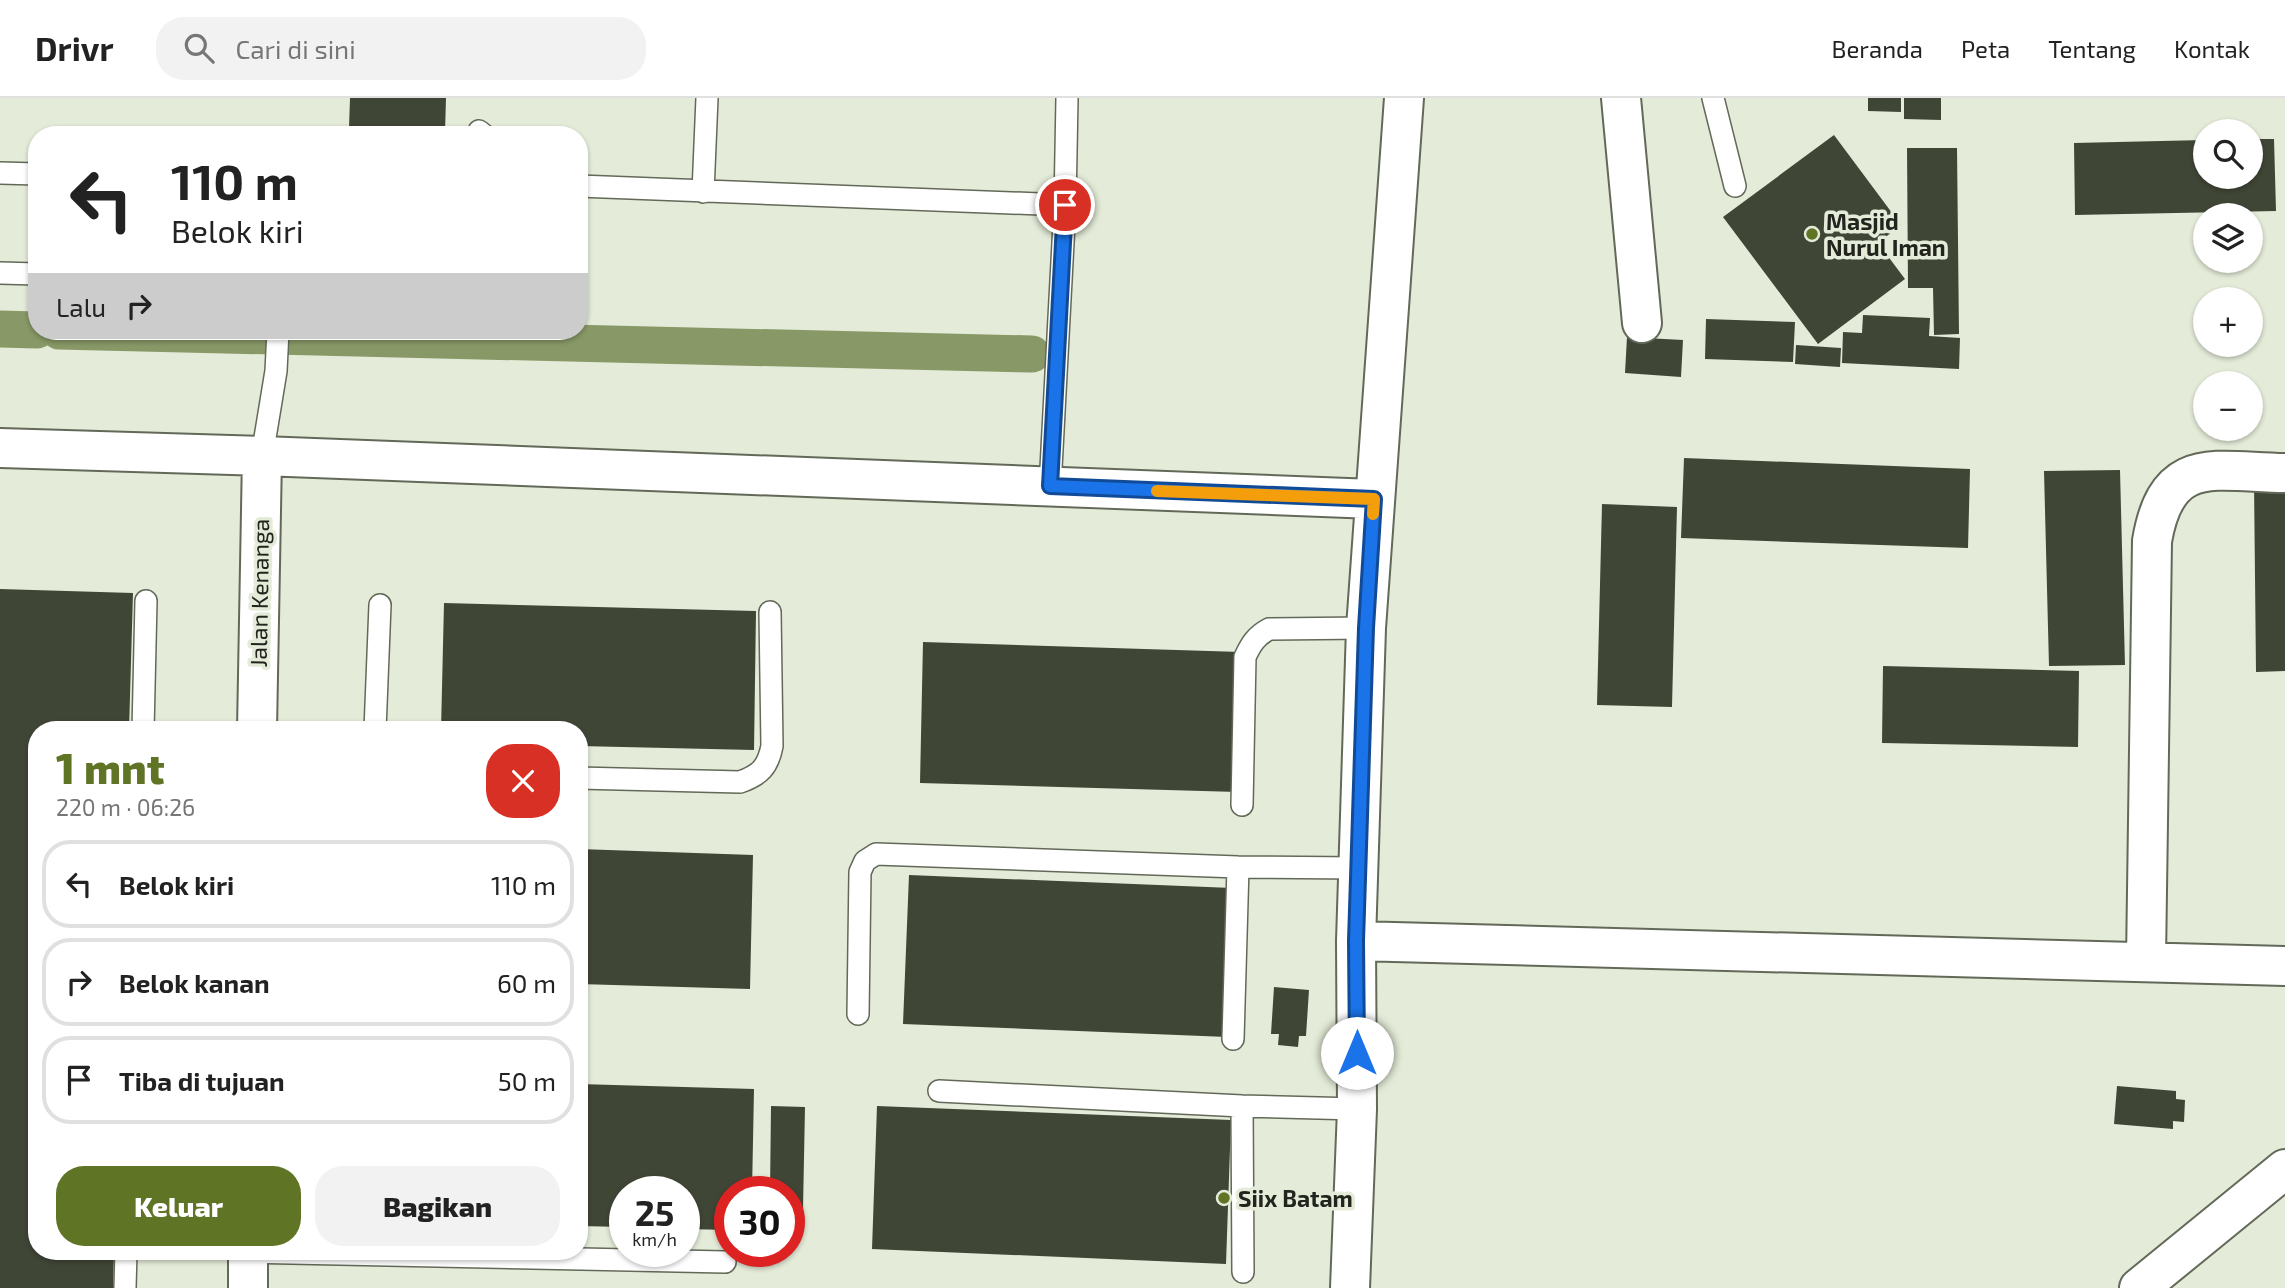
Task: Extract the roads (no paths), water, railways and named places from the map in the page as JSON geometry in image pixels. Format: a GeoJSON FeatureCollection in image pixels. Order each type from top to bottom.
{"type":"FeatureCollection","features":[{"type":"Feature","properties":{"kind":"street"},"geometry":{"type":"LineString","coordinates":[[1350,1288],[1357,1109],[1356,941],[1366,628],[1404,98]]}},
{"type":"Feature","properties":{"kind":"street"},"geometry":{"type":"LineString","coordinates":[[1621,98],[1642,323]]}},
{"type":"Feature","properties":{"kind":"street"},"geometry":{"type":"LineString","coordinates":[[0,448],[1374,499]]}},
{"type":"Feature","properties":{"kind":"street","name":"Jalan Kenanga"},"geometry":{"type":"LineString","coordinates":[[257,721],[261,456]]}},
{"type":"Feature","properties":{"kind":"street"},"geometry":{"type":"LineString","coordinates":[[2146,961],[2152,541],[2156,520],[2165,496],[2179,480],[2197,472],[2285,473]]}},
{"type":"Feature","properties":{"kind":"street"},"geometry":{"type":"LineString","coordinates":[[1356,941],[2285,966]]}},
{"type":"Feature","properties":{"kind":"street"},"geometry":{"type":"LineString","coordinates":[[2139,1288],[2285,1169]]}},
{"type":"Feature","properties":{"kind":"lane"},"geometry":{"type":"LineString","coordinates":[[703,192],[707,98]]}},
{"type":"Feature","properties":{"kind":"lane"},"geometry":{"type":"LineString","coordinates":[[1050,486],[1065,205],[1067,98]]}},
{"type":"Feature","properties":{"kind":"lane"},"geometry":{"type":"LineString","coordinates":[[1713,98],[1735,186]]}},
{"type":"Feature","properties":{"kind":"lane"},"geometry":{"type":"LineString","coordinates":[[0,173],[28,174]]}},
{"type":"Feature","properties":{"kind":"lane"},"geometry":{"type":"LineString","coordinates":[[588,186],[1065,205]]}},
{"type":"Feature","properties":{"kind":"lane"},"geometry":{"type":"LineString","coordinates":[[0,274],[28,274]]}},
{"type":"Feature","properties":{"kind":"lane"},"geometry":{"type":"LineString","coordinates":[[261,456],[276,371],[278,340]]}},
{"type":"Feature","properties":{"kind":"lane"},"geometry":{"type":"LineString","coordinates":[[144,721],[146,601]]}},
{"type":"Feature","properties":{"kind":"lane"},"geometry":{"type":"LineString","coordinates":[[375,721],[380,605]]}},
{"type":"Feature","properties":{"kind":"lane"},"geometry":{"type":"LineString","coordinates":[[588,778],[740,782],[762,771],[772,746],[770,612]]}},
{"type":"Feature","properties":{"kind":"lane"},"geometry":{"type":"LineString","coordinates":[[1242,805],[1245,657],[1250,645],[1258,635],[1269,629],[1366,628]]}},
{"type":"Feature","properties":{"kind":"lane"},"geometry":{"type":"LineString","coordinates":[[858,1014],[860,872],[865,861],[876,854],[1238,867],[1360,868]]}},
{"type":"Feature","properties":{"kind":"lane"},"geometry":{"type":"LineString","coordinates":[[1233,1039],[1238,867]]}},
{"type":"Feature","properties":{"kind":"lane"},"geometry":{"type":"LineString","coordinates":[[939,1091],[1357,1109]]}},
{"type":"Feature","properties":{"kind":"lane"},"geometry":{"type":"LineString","coordinates":[[1242,1106],[1243,1272]]}},
{"type":"Feature","properties":{"kind":"lane"},"geometry":{"type":"LineString","coordinates":[[588,1258],[714,1262]]}},
{"type":"Feature","properties":{"kind":"lane"},"geometry":{"type":"LineString","coordinates":[[125,1288],[127,1260]]}},
{"type":"Feature","properties":{"kind":"lane"},"geometry":{"type":"LineString","coordinates":[[248,1264],[293,1260]]}},
{"type":"Feature","properties":{"kind":"waterway"},"geometry":{"type":"LineString","coordinates":[[0,329],[28,330]]}},
{"type":"Feature","properties":{"kind":"waterway"},"geometry":{"type":"LineString","coordinates":[[440,340],[1032,354]]}},
{"type":"Feature","properties":{"kind":"place","name":"Masjid Nurul Iman"},"geometry":{"type":"Point","coordinates":[1812,234]}},
{"type":"Feature","properties":{"kind":"place","name":"Siix Batam"},"geometry":{"type":"Point","coordinates":[1224,1198]}}]}
